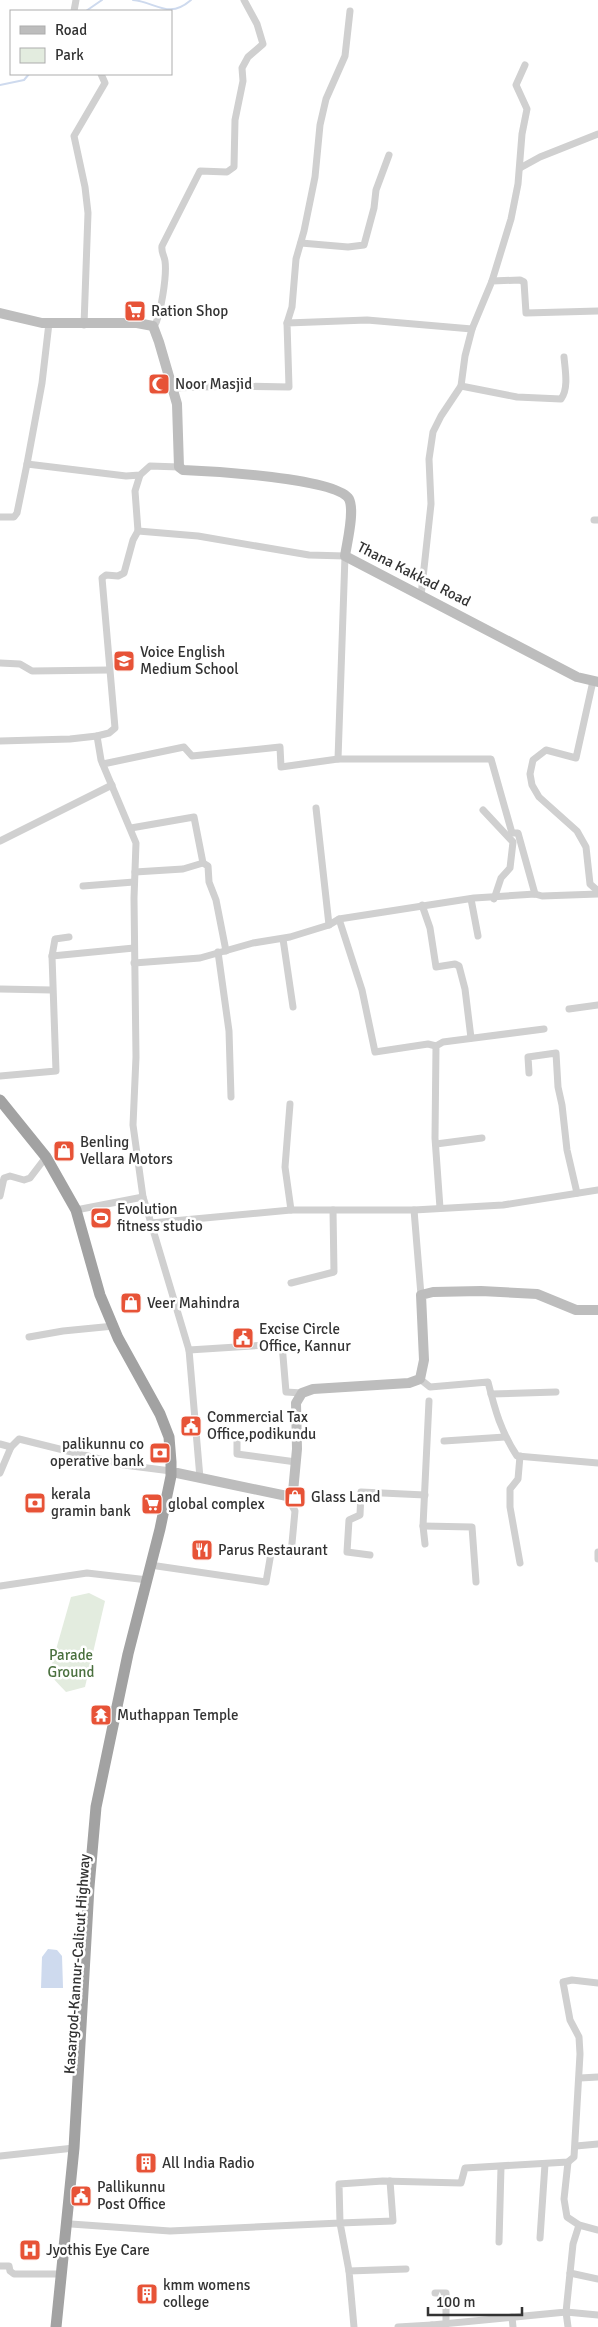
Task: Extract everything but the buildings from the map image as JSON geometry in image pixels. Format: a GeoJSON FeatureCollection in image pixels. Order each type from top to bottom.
{"type":"FeatureCollection","features":[{"type":"Feature","properties":{"kind":"highway","name":"Kasargod-Kannur-Calicut Highway"},"geometry":{"type":"LineString","coordinates":[[0,1100],[46,1157],[76,1210],[100,1295],[114,1326],[121,1334],[161,1403],[170,1423],[176,1453],[157,1566],[142,1616],[103,1810],[92,1920],[82,2104],[69,2224],[60,2274],[56,2327]]}},
{"type":"Feature","properties":{"kind":"highway","name":"Kasargod-Kannur-Calicut Highway"},"geometry":{"type":"LineString","coordinates":[[62,2327],[88,1895],[96,1807],[128,1654],[174,1472]]}},
{"type":"Feature","properties":{"kind":"main road"},"geometry":{"type":"LineString","coordinates":[[0,313],[49,324],[137,323],[150,324],[154,327],[173,388],[178,414],[179,467]]}},
{"type":"Feature","properties":{"kind":"main road","name":"Thana Kakkad Road"},"geometry":{"type":"LineString","coordinates":[[179,467],[182,470],[250,474],[336,489],[348,497],[351,506],[345,556],[577,677],[595,681]]}},
{"type":"Feature","properties":{"kind":"main road"},"geometry":{"type":"LineString","coordinates":[[174,1472],[287,1496],[293,1492],[296,1462],[296,1403],[302,1393],[313,1389],[409,1383],[420,1379],[424,1360],[421,1295],[433,1292],[536,1294],[576,1310],[598,1310]]}},
{"type":"Feature","properties":{"kind":"street"},"geometry":{"type":"LineString","coordinates":[[154,327],[158,320],[162,298],[165,261],[161,252],[162,246],[192,183],[200,171],[227,172],[234,167],[235,120],[242,91],[242,68],[248,57],[260,48],[263,40],[244,0]]}},
{"type":"Feature","properties":{"kind":"street"},"geometry":{"type":"LineString","coordinates":[[173,388],[289,387],[287,324],[292,307],[295,269],[315,177],[320,125],[326,99],[345,56],[350,11]]}},
{"type":"Feature","properties":{"kind":"street"},"geometry":{"type":"LineString","coordinates":[[421,596],[431,504],[430,459],[433,432],[461,386],[465,356],[472,329],[492,281],[514,204],[520,168],[522,134],[527,109],[516,85],[525,65]]}},
{"type":"Feature","properties":{"kind":"street"},"geometry":{"type":"LineString","coordinates":[[84,325],[88,213],[85,187],[74,136],[106,83],[102,75]]}},
{"type":"Feature","properties":{"kind":"street"},"geometry":{"type":"LineString","coordinates":[[520,168],[540,157],[598,134]]}},
{"type":"Feature","properties":{"kind":"street"},"geometry":{"type":"LineString","coordinates":[[301,243],[348,247],[364,245],[372,217],[376,190],[389,155]]}},
{"type":"Feature","properties":{"kind":"street"},"geometry":{"type":"LineString","coordinates":[[492,281],[520,280],[524,282],[526,313],[598,311]]}},
{"type":"Feature","properties":{"kind":"street"},"geometry":{"type":"LineString","coordinates":[[287,324],[367,320],[472,329]]}},
{"type":"Feature","properties":{"kind":"street"},"geometry":{"type":"LineString","coordinates":[[0,518],[14,517],[17,513],[42,384],[49,324]]}},
{"type":"Feature","properties":{"kind":"street"},"geometry":{"type":"LineString","coordinates":[[461,386],[517,396],[561,399],[564,395],[566,372],[564,357]]}},
{"type":"Feature","properties":{"kind":"street"},"geometry":{"type":"LineString","coordinates":[[27,464],[110,474],[140,475]]}},
{"type":"Feature","properties":{"kind":"street"},"geometry":{"type":"LineString","coordinates":[[0,741],[70,739],[97,736],[109,733],[115,728],[102,578],[106,575],[118,576],[124,573],[132,540],[138,531],[135,491],[140,475],[150,466],[179,467]]}},
{"type":"Feature","properties":{"kind":"street"},"geometry":{"type":"LineString","coordinates":[[138,531],[198,536],[309,555],[345,556],[338,759]]}},
{"type":"Feature","properties":{"kind":"street"},"geometry":{"type":"LineString","coordinates":[[0,663],[20,664],[32,671],[109,670]]}},
{"type":"Feature","properties":{"kind":"street"},"geometry":{"type":"LineString","coordinates":[[595,681],[576,758],[546,750],[533,760],[530,774],[532,785],[539,797],[577,831],[586,847],[590,884],[598,893]]}},
{"type":"Feature","properties":{"kind":"street"},"geometry":{"type":"LineString","coordinates":[[97,736],[103,764],[136,843],[134,882],[136,1057],[133,1125],[143,1197],[189,1350],[200,1478]]}},
{"type":"Feature","properties":{"kind":"street"},"geometry":{"type":"LineString","coordinates":[[103,764],[184,747],[192,756],[280,747],[282,767],[338,759],[491,759],[512,833],[518,832],[536,894]]}},
{"type":"Feature","properties":{"kind":"street"},"geometry":{"type":"LineString","coordinates":[[0,841],[112,785]]}},
{"type":"Feature","properties":{"kind":"street"},"geometry":{"type":"LineString","coordinates":[[316,808],[329,925]]}},
{"type":"Feature","properties":{"kind":"street"},"geometry":{"type":"LineString","coordinates":[[483,810],[513,842],[510,868],[501,878],[494,899]]}},
{"type":"Feature","properties":{"kind":"street"},"geometry":{"type":"LineString","coordinates":[[131,828],[194,817],[203,863],[208,866],[210,882],[216,900],[229,1031],[230,1097]]}},
{"type":"Feature","properties":{"kind":"street"},"geometry":{"type":"LineString","coordinates":[[135,872],[182,869],[203,863]]}},
{"type":"Feature","properties":{"kind":"street"},"geometry":{"type":"LineString","coordinates":[[83,886],[134,882]]}},
{"type":"Feature","properties":{"kind":"street"},"geometry":{"type":"LineString","coordinates":[[134,963],[200,958],[253,943],[283,939],[329,925],[339,919],[422,905],[536,894],[542,896],[598,893]]}},
{"type":"Feature","properties":{"kind":"street"},"geometry":{"type":"LineString","coordinates":[[471,899],[478,936]]}},
{"type":"Feature","properties":{"kind":"street"},"geometry":{"type":"LineString","coordinates":[[422,905],[430,928],[436,967],[455,964],[459,966],[465,989],[471,1038]]}},
{"type":"Feature","properties":{"kind":"street"},"geometry":{"type":"LineString","coordinates":[[339,919],[362,990],[375,1052],[428,1044],[436,1046],[443,1042],[544,1029]]}},
{"type":"Feature","properties":{"kind":"street"},"geometry":{"type":"LineString","coordinates":[[0,1076],[56,1071],[52,956],[55,940],[69,937]]}},
{"type":"Feature","properties":{"kind":"street"},"geometry":{"type":"LineString","coordinates":[[283,939],[293,1008]]}},
{"type":"Feature","properties":{"kind":"street"},"geometry":{"type":"LineString","coordinates":[[52,956],[134,948]]}},
{"type":"Feature","properties":{"kind":"street"},"geometry":{"type":"LineString","coordinates":[[0,989],[52,990]]}},
{"type":"Feature","properties":{"kind":"street"},"geometry":{"type":"LineString","coordinates":[[568,1009],[598,1005]]}},
{"type":"Feature","properties":{"kind":"street"},"geometry":{"type":"LineString","coordinates":[[436,1046],[436,1144],[440,1208]]}},
{"type":"Feature","properties":{"kind":"street"},"geometry":{"type":"LineString","coordinates":[[529,1073],[528,1057],[556,1053],[558,1087],[567,1150],[577,1193]]}},
{"type":"Feature","properties":{"kind":"street"},"geometry":{"type":"LineString","coordinates":[[290,1104],[285,1168],[291,1210]]}},
{"type":"Feature","properties":{"kind":"street"},"geometry":{"type":"LineString","coordinates":[[436,1144],[482,1138]]}},
{"type":"Feature","properties":{"kind":"street"},"geometry":{"type":"LineString","coordinates":[[0,1196],[4,1178],[10,1176],[24,1180],[30,1178],[46,1157]]}},
{"type":"Feature","properties":{"kind":"street"},"geometry":{"type":"LineString","coordinates":[[151,1223],[291,1210],[414,1210],[503,1205],[598,1190]]}},
{"type":"Feature","properties":{"kind":"street"},"geometry":{"type":"LineString","coordinates":[[76,1210],[143,1197]]}},
{"type":"Feature","properties":{"kind":"street"},"geometry":{"type":"LineString","coordinates":[[292,1284],[334,1272],[333,1210]]}},
{"type":"Feature","properties":{"kind":"street"},"geometry":{"type":"LineString","coordinates":[[414,1210],[421,1295]]}},
{"type":"Feature","properties":{"kind":"street"},"geometry":{"type":"LineString","coordinates":[[29,1337],[63,1331],[114,1326]]}},
{"type":"Feature","properties":{"kind":"street"},"geometry":{"type":"LineString","coordinates":[[189,1350],[282,1344],[286,1392],[302,1393]]}},
{"type":"Feature","properties":{"kind":"street"},"geometry":{"type":"LineString","coordinates":[[420,1379],[430,1387],[488,1382],[498,1422],[517,1456],[598,1463]]}},
{"type":"Feature","properties":{"kind":"street"},"geometry":{"type":"LineString","coordinates":[[491,1394],[556,1392]]}},
{"type":"Feature","properties":{"kind":"street"},"geometry":{"type":"LineString","coordinates":[[425,1544],[423,1526],[429,1400]]}},
{"type":"Feature","properties":{"kind":"street"},"geometry":{"type":"LineString","coordinates":[[237,1435],[237,1454],[296,1462]]}},
{"type":"Feature","properties":{"kind":"street"},"geometry":{"type":"LineString","coordinates":[[444,1441],[505,1437]]}},
{"type":"Feature","properties":{"kind":"street"},"geometry":{"type":"LineString","coordinates":[[0,1473],[16,1440],[25,1439],[101,1460],[174,1472]]}},
{"type":"Feature","properties":{"kind":"street"},"geometry":{"type":"LineString","coordinates":[[0,1444],[11,1447]]}},
{"type":"Feature","properties":{"kind":"street"},"geometry":{"type":"LineString","coordinates":[[520,1456],[518,1479],[510,1489],[510,1507],[520,1563]]}},
{"type":"Feature","properties":{"kind":"street"},"geometry":{"type":"LineString","coordinates":[[370,1555],[347,1552],[349,1520],[360,1516],[361,1492],[425,1495]]}},
{"type":"Feature","properties":{"kind":"street"},"geometry":{"type":"LineString","coordinates":[[287,1496],[295,1511],[291,1554]]}},
{"type":"Feature","properties":{"kind":"street"},"geometry":{"type":"LineString","coordinates":[[423,1526],[472,1527],[476,1582]]}},
{"type":"Feature","properties":{"kind":"street"},"geometry":{"type":"LineString","coordinates":[[598,1552],[598,1559]]}},
{"type":"Feature","properties":{"kind":"street"},"geometry":{"type":"LineString","coordinates":[[157,1566],[266,1582],[271,1553]]}},
{"type":"Feature","properties":{"kind":"street"},"geometry":{"type":"LineString","coordinates":[[0,1586],[87,1573],[148,1580]]}},
{"type":"Feature","properties":{"kind":"street"},"geometry":{"type":"LineString","coordinates":[[354,2327],[349,2271],[340,2223],[339,2184],[390,2181],[461,2183],[465,2168],[568,2162],[574,2158],[576,2146],[574,2129],[580,2078],[579,2037],[570,2020],[563,1982],[572,1980],[598,1983]]}},
{"type":"Feature","properties":{"kind":"street"},"geometry":{"type":"LineString","coordinates":[[580,2078],[598,2077]]}},
{"type":"Feature","properties":{"kind":"street"},"geometry":{"type":"LineString","coordinates":[[576,2146],[598,2144]]}},
{"type":"Feature","properties":{"kind":"street"},"geometry":{"type":"LineString","coordinates":[[0,2156],[74,2148]]}},
{"type":"Feature","properties":{"kind":"street"},"geometry":{"type":"LineString","coordinates":[[568,2162],[564,2210],[567,2217],[579,2225],[598,2230]]}},
{"type":"Feature","properties":{"kind":"street"},"geometry":{"type":"LineString","coordinates":[[540,2238],[545,2164]]}},
{"type":"Feature","properties":{"kind":"street"},"geometry":{"type":"LineString","coordinates":[[499,2242],[501,2167]]}},
{"type":"Feature","properties":{"kind":"street"},"geometry":{"type":"LineString","coordinates":[[69,2224],[170,2231],[393,2221],[390,2181]]}},
{"type":"Feature","properties":{"kind":"street"},"geometry":{"type":"LineString","coordinates":[[568,2327],[566,2312],[573,2244],[579,2225]]}},
{"type":"Feature","properties":{"kind":"street"},"geometry":{"type":"LineString","coordinates":[[0,2266],[9,2266],[10,2271],[14,2274],[60,2274]]}},
{"type":"Feature","properties":{"kind":"street"},"geometry":{"type":"LineString","coordinates":[[349,2271],[406,2268]]}},
{"type":"Feature","properties":{"kind":"street"},"geometry":{"type":"LineString","coordinates":[[570,2273],[598,2279]]}},
{"type":"Feature","properties":{"kind":"street"},"geometry":{"type":"LineString","coordinates":[[434,2293],[446,2293],[446,2324]]}},
{"type":"Feature","properties":{"kind":"street"},"geometry":{"type":"LineString","coordinates":[[398,2327],[432,2326],[566,2312],[598,2316]]}},
{"type":"Feature","properties":{"kind":"street"},"geometry":{"type":"LineString","coordinates":[[512,2317],[513,2327]]}},
{"type":"Feature","properties":{"kind":"green space","name":"Parade Ground"},"geometry":{"type":"Polygon","coordinates":[[[89,1593],[105,1601],[85,1687],[66,1692],[49,1674],[71,1597],[89,1593]]]}},
{"type":"Feature","properties":{"kind":"water"},"geometry":{"type":"Polygon","coordinates":[[[48,1949],[57,1950],[62,1956],[63,1988],[41,1988],[42,1957],[48,1949]]]}},
{"type":"Feature","properties":{"kind":"waterway"},"geometry":{"type":"LineString","coordinates":[[87,10],[102,0]]}},
{"type":"Feature","properties":{"kind":"waterway"},"geometry":{"type":"LineString","coordinates":[[133,0],[169,9],[183,6],[191,0]]}},
{"type":"Feature","properties":{"kind":"waterway"},"geometry":{"type":"LineString","coordinates":[[0,85],[24,80],[28,75]]}},
{"type":"Feature","properties":{"kind":"place","name":"Ration Shop"},"geometry":{"type":"Point","coordinates":[135,311]}},
{"type":"Feature","properties":{"kind":"place","name":"Noor Masjid"},"geometry":{"type":"Point","coordinates":[159,384]}},
{"type":"Feature","properties":{"kind":"place","name":"Voice English Medium School"},"geometry":{"type":"Point","coordinates":[124,661]}},
{"type":"Feature","properties":{"kind":"place","name":"Benling Vellara Motors"},"geometry":{"type":"Point","coordinates":[64,1151]}},
{"type":"Feature","properties":{"kind":"place","name":"Evolution fitness studio"},"geometry":{"type":"Point","coordinates":[101,1218]}},
{"type":"Feature","properties":{"kind":"place","name":"Veer Mahindra"},"geometry":{"type":"Point","coordinates":[131,1303]}},
{"type":"Feature","properties":{"kind":"place","name":"Excise Circle Office, Kannur"},"geometry":{"type":"Point","coordinates":[243,1338]}},
{"type":"Feature","properties":{"kind":"place","name":"Commercial Tax Office,podikundu"},"geometry":{"type":"Point","coordinates":[191,1426]}},
{"type":"Feature","properties":{"kind":"place","name":"palikunnu co operative bank"},"geometry":{"type":"Point","coordinates":[160,1453]}},
{"type":"Feature","properties":{"kind":"place","name":"Glass Land"},"geometry":{"type":"Point","coordinates":[295,1497]}},
{"type":"Feature","properties":{"kind":"place","name":"kerala gramin bank"},"geometry":{"type":"Point","coordinates":[35,1503]}},
{"type":"Feature","properties":{"kind":"place","name":"global complex"},"geometry":{"type":"Point","coordinates":[152,1504]}},
{"type":"Feature","properties":{"kind":"place","name":"Parus Restaurant"},"geometry":{"type":"Point","coordinates":[202,1550]}},
{"type":"Feature","properties":{"kind":"place","name":"Muthappan Temple"},"geometry":{"type":"Point","coordinates":[101,1715]}},
{"type":"Feature","properties":{"kind":"place","name":"All India Radio"},"geometry":{"type":"Point","coordinates":[146,2163]}},
{"type":"Feature","properties":{"kind":"place","name":"Pallikunnu Post Office"},"geometry":{"type":"Point","coordinates":[81,2196]}},
{"type":"Feature","properties":{"kind":"place","name":"Jyothis Eye Care"},"geometry":{"type":"Point","coordinates":[30,2250]}},
{"type":"Feature","properties":{"kind":"place","name":"kmm womens college"},"geometry":{"type":"Point","coordinates":[147,2294]}}]}
